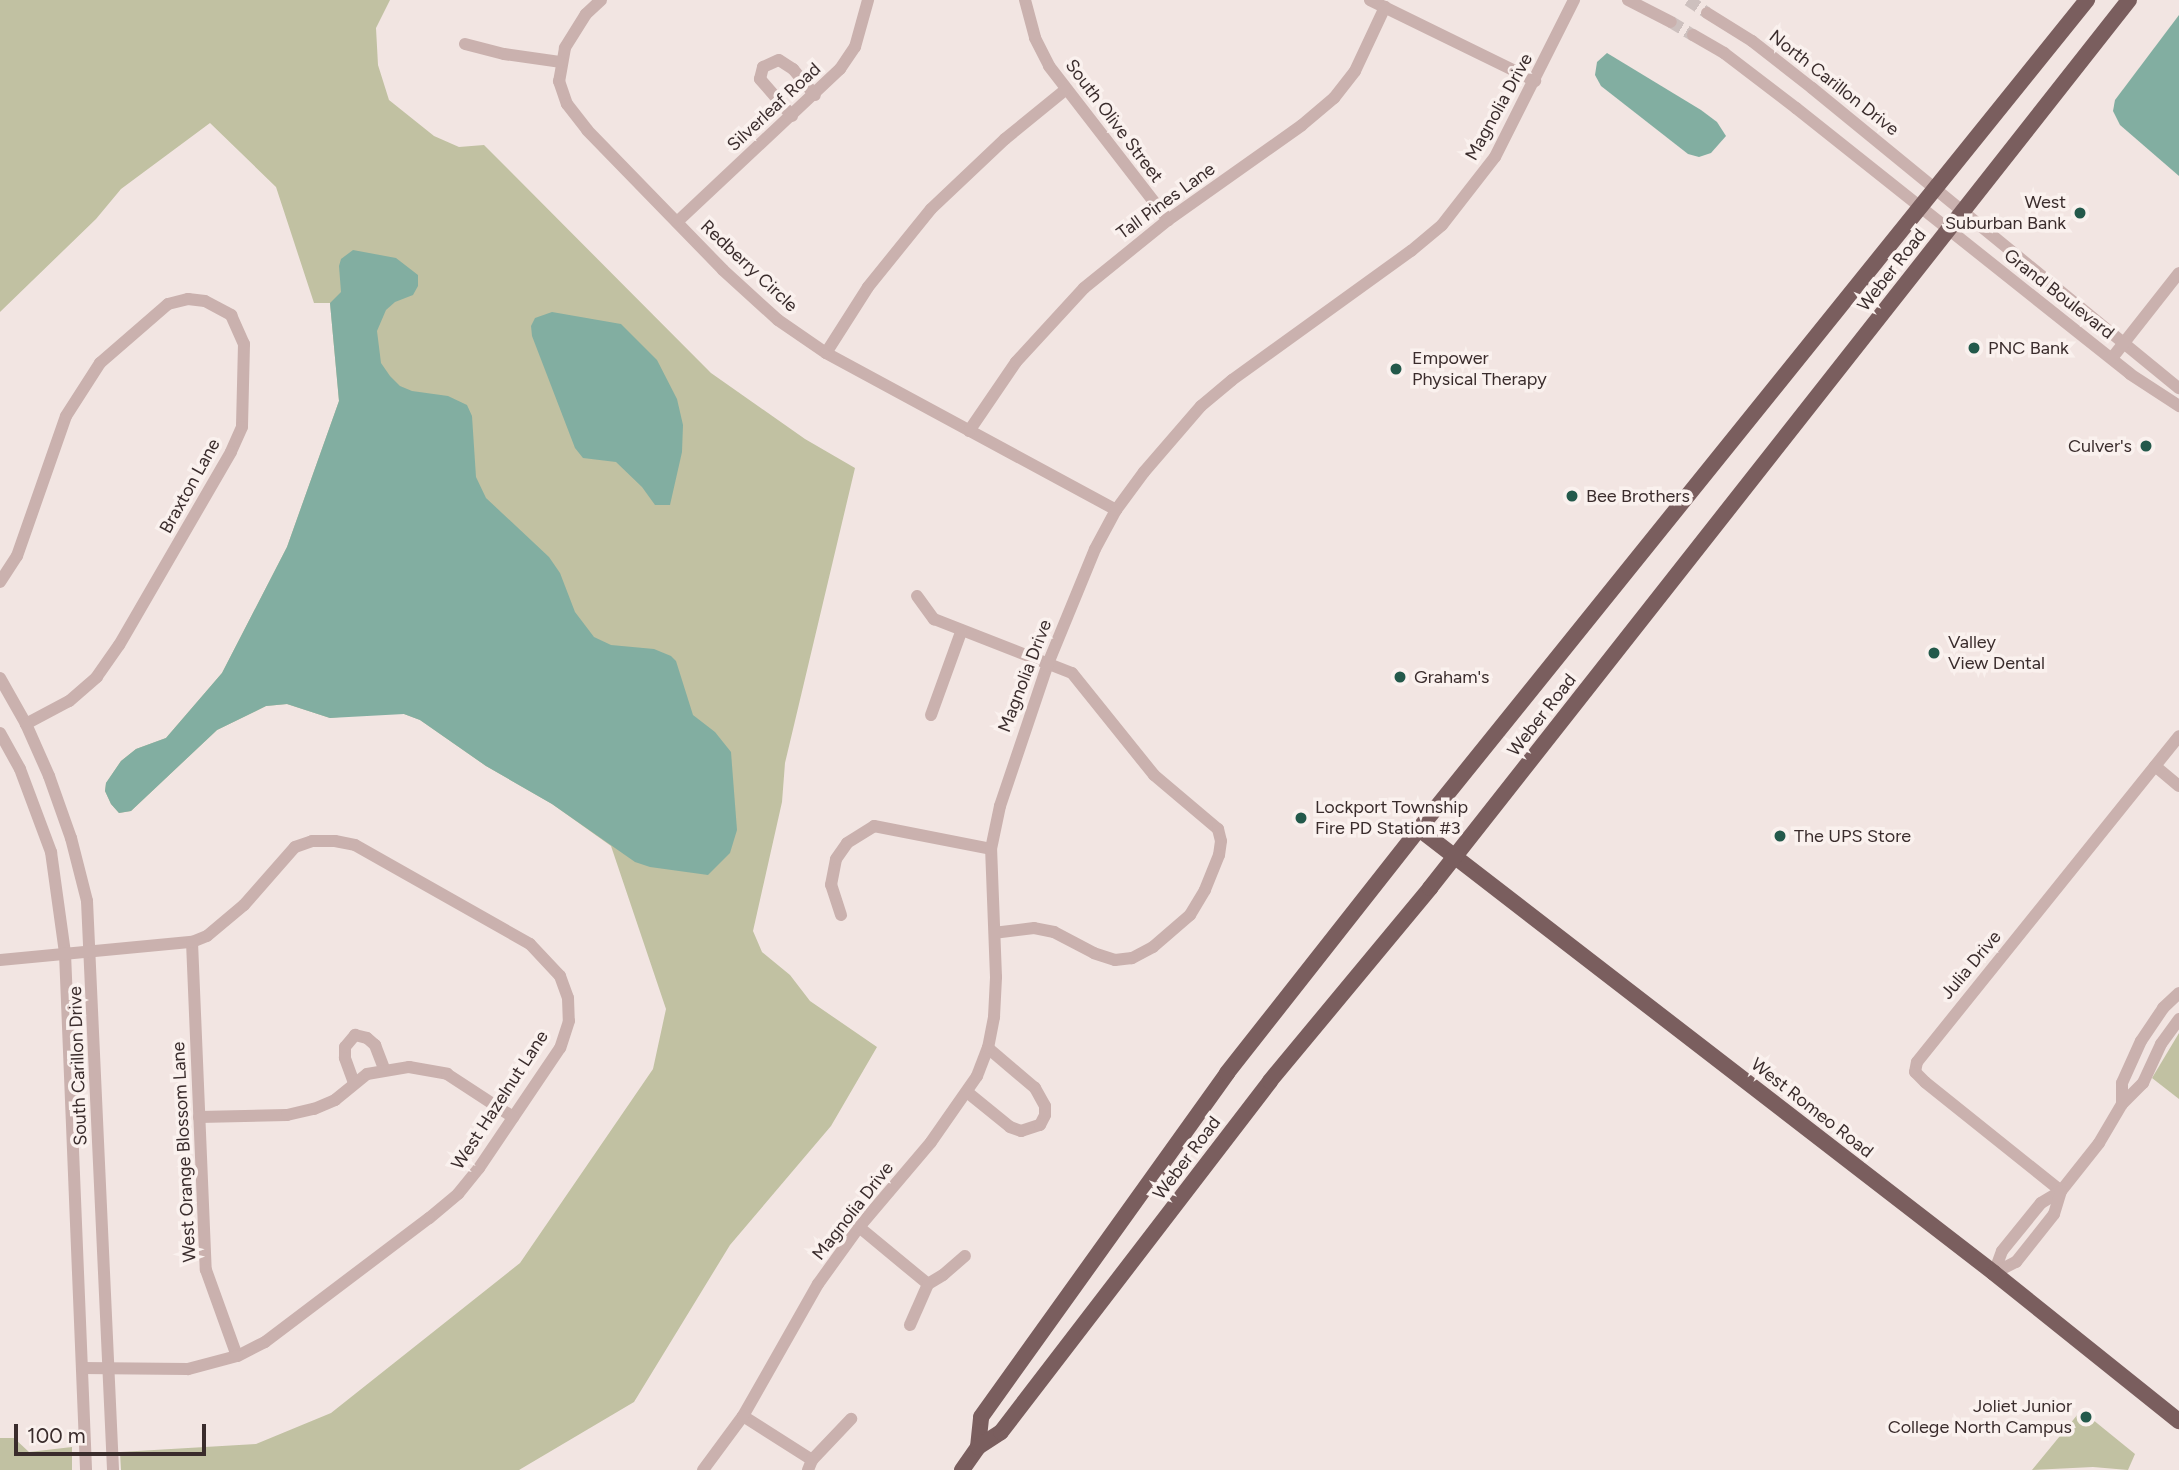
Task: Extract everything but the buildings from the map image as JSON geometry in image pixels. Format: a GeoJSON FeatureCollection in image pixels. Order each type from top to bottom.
{"type":"FeatureCollection","features":[{"type":"Feature","properties":{"kind":"main road","name":"Weber Road"},"geometry":{"type":"LineString","coordinates":[[978,1447],[981,1418],[1227,1073],[1419,829],[2087,0]]}},
{"type":"Feature","properties":{"kind":"main road","name":"Weber Road"},"geometry":{"type":"LineString","coordinates":[[962,1470],[978,1447],[1002,1432],[1270,1081],[1455,857],[2129,0]]}},
{"type":"Feature","properties":{"kind":"main road","name":"West Romeo Road"},"geometry":{"type":"LineString","coordinates":[[1419,829],[1994,1273],[2179,1421]]}},
{"type":"Feature","properties":{"kind":"street","name":"Redberry Circle"},"geometry":{"type":"LineString","coordinates":[[601,0],[574,32],[561,62],[559,81],[567,104],[587,130],[677,222],[778,320],[825,353],[1116,510]]}},
{"type":"Feature","properties":{"kind":"street","name":"Silverleaf Road"},"geometry":{"type":"LineString","coordinates":[[677,222],[840,69],[855,47],[868,0]]}},
{"type":"Feature","properties":{"kind":"street","name":"South Olive Street"},"geometry":{"type":"LineString","coordinates":[[1025,0],[1035,38],[1065,90],[1168,220]]}},
{"type":"Feature","properties":{"kind":"street"},"geometry":{"type":"LineString","coordinates":[[1370,0],[1535,81]]}},
{"type":"Feature","properties":{"kind":"street","name":"Magnolia Drive"},"geometry":{"type":"LineString","coordinates":[[703,1470],[743,1416],[818,1284],[859,1227],[931,1142],[967,1092],[988,1048],[995,1003],[991,849],[1010,768],[1089,561],[1116,510],[1144,472],[1201,406],[1232,380],[1411,251],[1442,225],[1495,157],[1574,0]]}},
{"type":"Feature","properties":{"kind":"street"},"geometry":{"type":"LineString","coordinates":[[1628,0],[1671,22]]}},
{"type":"Feature","properties":{"kind":"street","name":"Tall Pines Lane"},"geometry":{"type":"LineString","coordinates":[[969,430],[1016,362],[1050,322],[1122,256],[1168,220],[1303,125],[1334,98],[1355,71],[1385,7]]}},
{"type":"Feature","properties":{"kind":"street","name":"North Carillon Drive"},"geometry":{"type":"LineString","coordinates":[[1707,13],[1752,41],[1935,186]]}},
{"type":"Feature","properties":{"kind":"street"},"geometry":{"type":"LineString","coordinates":[[1693,35],[1735,61],[1919,206]]}},
{"type":"Feature","properties":{"kind":"street"},"geometry":{"type":"LineString","coordinates":[[466,44],[561,62]]}},
{"type":"Feature","properties":{"kind":"street"},"geometry":{"type":"LineString","coordinates":[[792,116],[760,79],[763,67],[779,60],[793,69],[815,95]]}},
{"type":"Feature","properties":{"kind":"street"},"geometry":{"type":"LineString","coordinates":[[825,353],[867,287],[931,209],[1005,139],[1065,90]]}},
{"type":"Feature","properties":{"kind":"street","name":"Grand Boulevard"},"geometry":{"type":"LineString","coordinates":[[1935,186],[2179,388]]}},
{"type":"Feature","properties":{"kind":"street","name":"Grand Boulevard"},"geometry":{"type":"LineString","coordinates":[[1919,206],[2153,391],[2179,406]]}},
{"type":"Feature","properties":{"kind":"street"},"geometry":{"type":"LineString","coordinates":[[2112,358],[2179,273]]}},
{"type":"Feature","properties":{"kind":"street","name":"Braxton Lane"},"geometry":{"type":"LineString","coordinates":[[0,582],[17,556],[66,416],[100,363],[168,304],[188,299],[205,300],[231,315],[244,344],[242,426],[231,452],[119,645],[97,677],[69,701],[26,724]]}},
{"type":"Feature","properties":{"kind":"street"},"geometry":{"type":"LineString","coordinates":[[917,596],[934,619],[1047,666],[1072,673],[1154,775],[1218,829],[1219,855],[1205,890],[1190,915],[1153,947],[1132,958],[1115,960],[1054,932],[1034,928],[995,933]]}},
{"type":"Feature","properties":{"kind":"street"},"geometry":{"type":"LineString","coordinates":[[931,715],[961,632]]}},
{"type":"Feature","properties":{"kind":"street","name":"South Carillon Drive"},"geometry":{"type":"LineString","coordinates":[[0,678],[26,724],[49,776],[71,838],[86,901],[91,949],[106,1368],[113,1470]]}},
{"type":"Feature","properties":{"kind":"street","name":"South Carillon Drive"},"geometry":{"type":"LineString","coordinates":[[0,733],[20,769],[51,852],[65,953],[86,1470]]}},
{"type":"Feature","properties":{"kind":"street","name":"Julia Drive"},"geometry":{"type":"LineString","coordinates":[[2061,1191],[1925,1082],[1915,1072],[1917,1062],[2179,736]]}},
{"type":"Feature","properties":{"kind":"street"},"geometry":{"type":"LineString","coordinates":[[2155,766],[2179,786]]}},
{"type":"Feature","properties":{"kind":"street"},"geometry":{"type":"LineString","coordinates":[[841,915],[831,885],[836,859],[848,843],[874,827],[991,849]]}},
{"type":"Feature","properties":{"kind":"street","name":"West Hazelnut Lane"},"geometry":{"type":"LineString","coordinates":[[0,960],[91,949],[192,942],[207,936],[224,924],[295,847],[312,841],[355,845],[530,944],[560,976],[568,998],[569,1021],[560,1048],[458,1194],[265,1342],[236,1356],[188,1369],[82,1368]]}},
{"type":"Feature","properties":{"kind":"street","name":"West Orange Blossom Lane"},"geometry":{"type":"LineString","coordinates":[[192,942],[206,1270],[236,1356]]}},
{"type":"Feature","properties":{"kind":"street"},"geometry":{"type":"LineString","coordinates":[[2122,1104],[2122,1083],[2141,1041],[2163,1008],[2179,993]]}},
{"type":"Feature","properties":{"kind":"street"},"geometry":{"type":"LineString","coordinates":[[1994,1273],[2016,1262],[2054,1214],[2061,1191],[2099,1143],[2122,1104],[2143,1083],[2161,1044],[2179,1019]]}},
{"type":"Feature","properties":{"kind":"street"},"geometry":{"type":"LineString","coordinates":[[354,1083],[345,1058],[345,1047],[355,1035],[367,1038],[375,1045],[384,1069]]}},
{"type":"Feature","properties":{"kind":"street"},"geometry":{"type":"LineString","coordinates":[[967,1092],[1010,1127],[1021,1131],[1040,1125],[1045,1115],[1040,1095],[988,1048]]}},
{"type":"Feature","properties":{"kind":"street"},"geometry":{"type":"LineString","coordinates":[[200,1117],[288,1115],[314,1109],[335,1100],[367,1074],[384,1069],[409,1067],[447,1074],[513,1117]]}},
{"type":"Feature","properties":{"kind":"street"},"geometry":{"type":"LineString","coordinates":[[859,1227],[928,1284]]}},
{"type":"Feature","properties":{"kind":"street"},"geometry":{"type":"LineString","coordinates":[[910,1325],[928,1284],[965,1256]]}},
{"type":"Feature","properties":{"kind":"street"},"geometry":{"type":"LineString","coordinates":[[743,1416],[810,1465],[851,1419]]}},
{"type":"Feature","properties":{"kind":"shaded area"},"geometry":{"type":"Polygon","coordinates":[[[0,0],[390,0],[376,28],[378,65],[389,100],[434,136],[459,147],[484,145],[711,373],[805,439],[855,468],[785,763],[782,802],[753,931],[762,952],[790,975],[810,1001],[877,1047],[831,1126],[730,1245],[634,1402],[519,1470],[121,1470],[120,1452],[256,1444],[331,1413],[520,1263],[653,1069],[666,1009],[611,846],[552,804],[486,766],[420,720],[404,714],[386,712],[330,718],[287,704],[266,706],[217,730],[131,811],[119,813],[111,804],[105,791],[106,783],[121,761],[136,749],[166,738],[222,673],[287,547],[339,401],[330,303],[314,303],[276,187],[210,123],[121,189],[96,219],[0,312],[0,0]]]}},
{"type":"Feature","properties":{"kind":"shaded area"},"geometry":{"type":"Polygon","coordinates":[[[2179,15],[2179,176],[2120,125],[2113,111],[2115,100],[2179,15]]]}},
{"type":"Feature","properties":{"kind":"shaded area"},"geometry":{"type":"Polygon","coordinates":[[[1607,53],[1701,110],[1717,122],[1726,136],[1711,153],[1699,157],[1688,154],[1601,86],[1595,75],[1597,62],[1607,53]]]}},
{"type":"Feature","properties":{"kind":"shaded area"},"geometry":{"type":"Polygon","coordinates":[[[353,250],[396,258],[418,275],[418,286],[413,295],[395,302],[386,310],[377,331],[381,363],[390,376],[400,386],[412,391],[448,396],[467,405],[472,416],[476,477],[486,498],[549,557],[560,573],[575,612],[594,637],[611,645],[654,649],[676,661],[693,715],[715,732],[731,752],[737,830],[730,853],[708,875],[650,867],[635,862],[552,804],[486,766],[420,720],[404,714],[330,718],[287,704],[266,706],[217,730],[131,811],[119,813],[111,804],[105,791],[106,783],[121,761],[136,749],[166,738],[222,673],[287,547],[339,401],[330,303],[341,292],[341,259],[353,250]]]}},
{"type":"Feature","properties":{"kind":"shaded area"},"geometry":{"type":"Polygon","coordinates":[[[552,312],[621,324],[657,360],[677,399],[683,425],[682,452],[670,505],[655,505],[642,487],[616,462],[583,458],[575,448],[532,336],[531,326],[535,318],[552,312]]]}},
{"type":"Feature","properties":{"kind":"shaded area"},"geometry":{"type":"Polygon","coordinates":[[[2179,1033],[2179,1099],[2152,1078],[2179,1033]]]}},
{"type":"Feature","properties":{"kind":"shaded area"},"geometry":{"type":"Polygon","coordinates":[[[2078,1414],[2087,1415],[2135,1454],[2128,1470],[2093,1467],[2032,1470],[2078,1414]]]}},
{"type":"Feature","properties":{"kind":"shaded area"},"geometry":{"type":"Polygon","coordinates":[[[0,1438],[14,1438],[29,1452],[72,1447],[72,1470],[0,1470],[0,1438]]]}},
{"type":"Feature","properties":{"kind":"tunnel"},"geometry":{"type":"LineString","coordinates":[[1688,0],[1707,13]]}},
{"type":"Feature","properties":{"kind":"tunnel"},"geometry":{"type":"LineString","coordinates":[[1671,22],[1693,35]]}},
{"type":"Feature","properties":{"kind":"place","name":"West Suburban Bank"},"geometry":{"type":"Point","coordinates":[2080,213]}},
{"type":"Feature","properties":{"kind":"place","name":"PNC Bank"},"geometry":{"type":"Point","coordinates":[1974,348]}},
{"type":"Feature","properties":{"kind":"place","name":"Empower Physical Therapy"},"geometry":{"type":"Point","coordinates":[1396,369]}},
{"type":"Feature","properties":{"kind":"place","name":"Culver's"},"geometry":{"type":"Point","coordinates":[2146,446]}},
{"type":"Feature","properties":{"kind":"place","name":"Bee Brothers"},"geometry":{"type":"Point","coordinates":[1572,496]}},
{"type":"Feature","properties":{"kind":"place","name":"Valley View Dental"},"geometry":{"type":"Point","coordinates":[1934,653]}},
{"type":"Feature","properties":{"kind":"place","name":"Graham's"},"geometry":{"type":"Point","coordinates":[1400,677]}},
{"type":"Feature","properties":{"kind":"place","name":"Lockport Township Fire PD Station #3"},"geometry":{"type":"Point","coordinates":[1301,818]}},
{"type":"Feature","properties":{"kind":"place","name":"The UPS Store"},"geometry":{"type":"Point","coordinates":[1780,836]}},
{"type":"Feature","properties":{"kind":"place","name":"Joliet Junior College North Campus"},"geometry":{"type":"Point","coordinates":[2086,1417]}}]}
